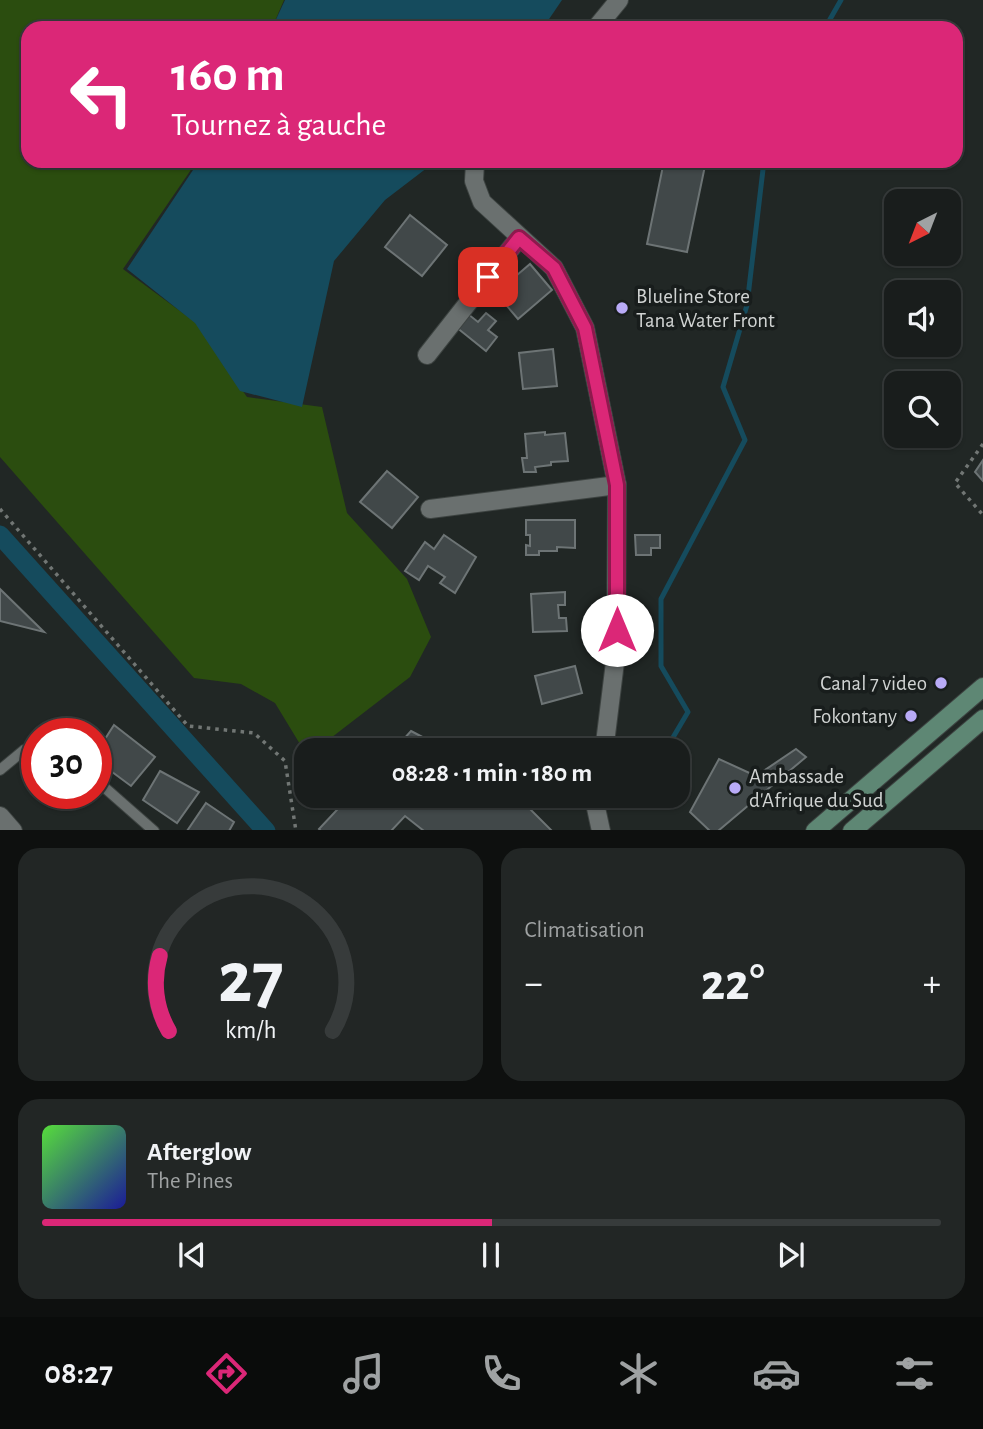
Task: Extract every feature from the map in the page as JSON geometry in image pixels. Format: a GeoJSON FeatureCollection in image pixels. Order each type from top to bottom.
{"type":"FeatureCollection","features":[{"type":"Feature","properties":{"kind":"main road"},"geometry":{"type":"LineString","coordinates":[[816,830],[983,687]]}},
{"type":"Feature","properties":{"kind":"main road"},"geometry":{"type":"LineString","coordinates":[[853,830],[983,719]]}},
{"type":"Feature","properties":{"kind":"street"},"geometry":{"type":"LineString","coordinates":[[602,21],[619,0]]}},
{"type":"Feature","properties":{"kind":"street"},"geometry":{"type":"LineString","coordinates":[[475,168],[474,181],[482,202],[554,268],[585,328],[617,485],[617,654],[606,738]]}},
{"type":"Feature","properties":{"kind":"street"},"geometry":{"type":"LineString","coordinates":[[427,355],[519,238]]}},
{"type":"Feature","properties":{"kind":"street"},"geometry":{"type":"LineString","coordinates":[[430,509],[617,485]]}},
{"type":"Feature","properties":{"kind":"street"},"geometry":{"type":"LineString","coordinates":[[596,808],[601,830]]}},
{"type":"Feature","properties":{"kind":"lane"},"geometry":{"type":"LineString","coordinates":[[0,770],[21,752]]}},
{"type":"Feature","properties":{"kind":"lane"},"geometry":{"type":"LineString","coordinates":[[112,793],[153,830]]}},
{"type":"Feature","properties":{"kind":"path"},"geometry":{"type":"LineString","coordinates":[[983,444],[955,483],[983,516]]}},
{"type":"Feature","properties":{"kind":"path"},"geometry":{"type":"LineString","coordinates":[[0,509],[188,726],[254,733],[285,761],[296,830]]}},
{"type":"Feature","properties":{"kind":"green space"},"geometry":{"type":"Polygon","coordinates":[[[0,0],[284,0],[275,21],[21,21],[21,168],[192,168],[123,269],[195,322],[247,397],[322,407],[347,513],[407,579],[431,637],[410,677],[331,738],[296,738],[275,703],[241,684],[194,678],[0,457],[0,0]]]}},
{"type":"Feature","properties":{"kind":"water"},"geometry":{"type":"Polygon","coordinates":[[[285,0],[562,0],[548,21],[275,21],[285,0]]]}},
{"type":"Feature","properties":{"kind":"water"},"geometry":{"type":"Polygon","coordinates":[[[194,168],[427,168],[385,200],[334,261],[302,407],[240,391],[195,323],[127,269],[194,168]]]}},
{"type":"Feature","properties":{"kind":"building"},"geometry":{"type":"Polygon","coordinates":[[[663,168],[705,168],[687,252],[647,244],[663,168]]]}},
{"type":"Feature","properties":{"kind":"building"},"geometry":{"type":"Polygon","coordinates":[[[410,215],[447,245],[422,276],[385,247],[410,215]]]}},
{"type":"Feature","properties":{"kind":"building"},"geometry":{"type":"Polygon","coordinates":[[[530,264],[552,290],[518,319],[496,293],[530,264]]]}},
{"type":"Feature","properties":{"kind":"building"},"geometry":{"type":"Polygon","coordinates":[[[486,313],[496,321],[488,330],[497,337],[486,351],[456,327],[468,314],[478,322],[486,313]]]}},
{"type":"Feature","properties":{"kind":"building"},"geometry":{"type":"Polygon","coordinates":[[[553,349],[557,386],[523,389],[519,353],[553,349]]]}},
{"type":"Feature","properties":{"kind":"building"},"geometry":{"type":"Polygon","coordinates":[[[545,432],[545,435],[565,433],[568,461],[551,462],[551,465],[535,467],[536,472],[524,472],[522,458],[527,458],[525,434],[545,432]]]}},
{"type":"Feature","properties":{"kind":"building"},"geometry":{"type":"Polygon","coordinates":[[[983,460],[983,481],[975,472],[983,460]]]}},
{"type":"Feature","properties":{"kind":"building"},"geometry":{"type":"Polygon","coordinates":[[[387,471],[418,497],[392,528],[360,502],[387,471]]]}},
{"type":"Feature","properties":{"kind":"building"},"geometry":{"type":"Polygon","coordinates":[[[526,520],[575,520],[575,548],[557,547],[557,551],[539,551],[539,555],[526,555],[526,545],[530,546],[530,535],[526,535],[526,520]]]}},
{"type":"Feature","properties":{"kind":"building"},"geometry":{"type":"Polygon","coordinates":[[[444,535],[476,557],[455,593],[440,583],[445,577],[428,566],[419,580],[405,571],[425,542],[434,549],[444,535]]]}},
{"type":"Feature","properties":{"kind":"building"},"geometry":{"type":"Polygon","coordinates":[[[635,535],[660,535],[660,548],[651,548],[651,555],[636,555],[635,535]]]}},
{"type":"Feature","properties":{"kind":"building"},"geometry":{"type":"Polygon","coordinates":[[[0,589],[44,632],[0,621],[0,589]]]}},
{"type":"Feature","properties":{"kind":"building"},"geometry":{"type":"Polygon","coordinates":[[[565,592],[565,605],[558,605],[559,618],[566,618],[567,631],[533,632],[531,594],[565,592]]]}},
{"type":"Feature","properties":{"kind":"building"},"geometry":{"type":"Polygon","coordinates":[[[575,666],[582,693],[542,704],[535,676],[575,666]]]}},
{"type":"Feature","properties":{"kind":"building"},"geometry":{"type":"Polygon","coordinates":[[[114,725],[155,757],[131,786],[112,772],[114,725]]]}},
{"type":"Feature","properties":{"kind":"building"},"geometry":{"type":"Polygon","coordinates":[[[411,731],[424,738],[405,738],[411,731]]]}},
{"type":"Feature","properties":{"kind":"building"},"geometry":{"type":"Polygon","coordinates":[[[796,749],[806,757],[719,830],[709,830],[690,812],[719,759],[756,776],[796,749]]]}},
{"type":"Feature","properties":{"kind":"building"},"geometry":{"type":"Polygon","coordinates":[[[160,771],[199,792],[177,823],[143,800],[160,771]]]}},
{"type":"Feature","properties":{"kind":"building"},"geometry":{"type":"Polygon","coordinates":[[[206,803],[234,822],[230,830],[188,830],[206,803]]]}},
{"type":"Feature","properties":{"kind":"building"},"geometry":{"type":"Polygon","coordinates":[[[339,808],[529,808],[551,830],[423,830],[405,816],[392,830],[320,830],[339,808]]]}},
{"type":"Feature","properties":{"kind":"waterway"},"geometry":{"type":"LineString","coordinates":[[829,21],[841,0]]}},
{"type":"Feature","properties":{"kind":"waterway"},"geometry":{"type":"LineString","coordinates":[[673,738],[688,712],[661,666],[661,599],[745,440],[723,387],[747,305],[763,168]]}},
{"type":"Feature","properties":{"kind":"waterway"},"geometry":{"type":"LineString","coordinates":[[0,535],[265,830]]}},
{"type":"Feature","properties":{"kind":"place","name":"Blueline Store Tana Water Front"},"geometry":{"type":"Point","coordinates":[622,308]}},
{"type":"Feature","properties":{"kind":"place","name":"Canal 7 video"},"geometry":{"type":"Point","coordinates":[941,683]}},
{"type":"Feature","properties":{"kind":"place","name":"Fokontany"},"geometry":{"type":"Point","coordinates":[911,716]}},
{"type":"Feature","properties":{"kind":"place","name":"Ambassade d'Afrique du Sud"},"geometry":{"type":"Point","coordinates":[735,788]}},
{"type":"Feature","properties":{"kind":"route"},"geometry":{"type":"LineString","coordinates":[[488,277],[519,238],[554,268],[585,328],[617,485],[617,630]]}}]}
